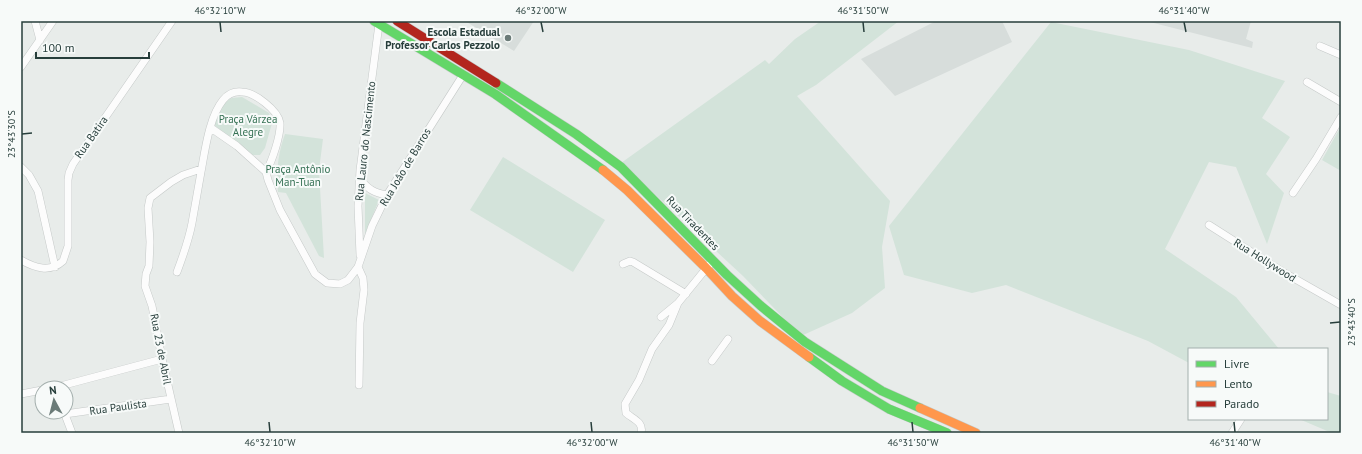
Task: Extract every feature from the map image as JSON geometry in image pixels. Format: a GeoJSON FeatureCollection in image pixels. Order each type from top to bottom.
{"type":"FeatureCollection","features":[{"type":"Feature","properties":{"kind":"street"},"geometry":{"type":"LineString","coordinates":[[35,21],[40,40]]}},
{"type":"Feature","properties":{"kind":"street"},"geometry":{"type":"LineString","coordinates":[[21,68],[53,21]]}},
{"type":"Feature","properties":{"kind":"street","name":"Rua Batira"},"geometry":{"type":"LineString","coordinates":[[55,267],[63,261],[68,246],[68,180],[72,164],[172,21]]}},
{"type":"Feature","properties":{"kind":"street","name":"Rua Tiradentes"},"geometry":{"type":"LineString","coordinates":[[397,21],[576,134],[620,167],[713,261],[761,306],[801,339],[882,391],[976,433]]}},
{"type":"Feature","properties":{"kind":"street","name":"Rua Tiradentes"},"geometry":{"type":"LineString","coordinates":[[377,22],[463,74],[546,128],[597,165],[652,215],[732,296],[760,321],[794,346],[842,380],[890,409],[947,433]]}},
{"type":"Feature","properties":{"kind":"street","name":"Rua Lauro do Nascimento"},"geometry":{"type":"LineString","coordinates":[[361,254],[358,206],[377,22]]}},
{"type":"Feature","properties":{"kind":"street"},"geometry":{"type":"LineString","coordinates":[[1320,46],[1341,55]]}},
{"type":"Feature","properties":{"kind":"street","name":"Rua Joâo de Barros"},"geometry":{"type":"LineString","coordinates":[[211,128],[237,146],[266,172],[280,210],[314,274],[326,283],[340,284],[348,280],[358,267],[361,254],[386,195],[463,74]]}},
{"type":"Feature","properties":{"kind":"street"},"geometry":{"type":"LineString","coordinates":[[1306,82],[1341,102]]}},
{"type":"Feature","properties":{"kind":"street"},"geometry":{"type":"LineString","coordinates":[[177,272],[191,225],[202,169],[205,144],[216,112],[223,101],[235,92],[251,94],[272,108],[280,121],[280,128],[272,159],[266,172]]}},
{"type":"Feature","properties":{"kind":"street"},"geometry":{"type":"LineString","coordinates":[[1293,193],[1316,159],[1341,117]]}},
{"type":"Feature","properties":{"kind":"street"},"geometry":{"type":"LineString","coordinates":[[546,128],[556,121]]}},
{"type":"Feature","properties":{"kind":"street"},"geometry":{"type":"LineString","coordinates":[[21,167],[29,175],[38,191],[55,267],[41,268],[21,260]]}},
{"type":"Feature","properties":{"kind":"street"},"geometry":{"type":"LineString","coordinates":[[614,179],[620,167]]}},
{"type":"Feature","properties":{"kind":"street","name":"Rua 23 de Abril"},"geometry":{"type":"LineString","coordinates":[[179,433],[162,359],[154,313],[145,286],[150,242],[148,208],[150,198],[171,182],[202,169]]}},
{"type":"Feature","properties":{"kind":"street"},"geometry":{"type":"LineString","coordinates":[[614,179],[628,174]]}},
{"type":"Feature","properties":{"kind":"street"},"geometry":{"type":"LineString","coordinates":[[360,179],[368,189],[377,194],[386,195]]}},
{"type":"Feature","properties":{"kind":"street"},"geometry":{"type":"LineString","coordinates":[[652,215],[661,207]]}},
{"type":"Feature","properties":{"kind":"street","name":"Rua Hollywood"},"geometry":{"type":"LineString","coordinates":[[1209,225],[1283,272],[1341,305]]}},
{"type":"Feature","properties":{"kind":"street"},"geometry":{"type":"LineString","coordinates":[[623,264],[630,261],[633,262],[686,294]]}},
{"type":"Feature","properties":{"kind":"street"},"geometry":{"type":"LineString","coordinates":[[661,317],[678,303],[713,261]]}},
{"type":"Feature","properties":{"kind":"street"},"geometry":{"type":"LineString","coordinates":[[358,267],[363,278],[364,290],[360,323],[359,385]]}},
{"type":"Feature","properties":{"kind":"street"},"geometry":{"type":"LineString","coordinates":[[641,433],[642,429],[638,422],[629,416],[625,410],[625,404],[639,380],[652,349],[670,325],[678,303]]}},
{"type":"Feature","properties":{"kind":"street"},"geometry":{"type":"LineString","coordinates":[[712,361],[728,339]]}},
{"type":"Feature","properties":{"kind":"street"},"geometry":{"type":"LineString","coordinates":[[794,346],[801,339]]}},
{"type":"Feature","properties":{"kind":"street"},"geometry":{"type":"LineString","coordinates":[[74,383],[162,359]]}},
{"type":"Feature","properties":{"kind":"street"},"geometry":{"type":"LineString","coordinates":[[21,394],[34,392]]}},
{"type":"Feature","properties":{"kind":"street","name":"Rua Paulista"},"geometry":{"type":"LineString","coordinates":[[74,412],[171,399]]}},
{"type":"Feature","properties":{"kind":"street"},"geometry":{"type":"LineString","coordinates":[[67,420],[72,433]]}},
{"type":"Feature","properties":{"kind":"street"},"geometry":{"type":"LineString","coordinates":[[1232,433],[1240,420]]}},
{"type":"Feature","properties":{"kind":"shaded area","name":"Escola Estadual Professor Carlos Pezzolo"},"geometry":{"type":"Polygon","coordinates":[[[465,21],[534,21],[514,51],[465,21]]]}},
{"type":"Feature","properties":{"kind":"shaded area"},"geometry":{"type":"Polygon","coordinates":[[[936,21],[1002,21],[1012,42],[895,96],[861,59],[936,21]]]}},
{"type":"Feature","properties":{"kind":"shaded area"},"geometry":{"type":"Polygon","coordinates":[[[1146,21],[1251,21],[1246,39],[1253,42],[1252,48],[1146,21]]]}},
{"type":"Feature","properties":{"kind":"green space"},"geometry":{"type":"Polygon","coordinates":[[[821,21],[899,21],[816,85],[797,96],[890,201],[882,247],[885,288],[852,313],[801,336],[743,276],[621,163],[765,60],[769,64],[795,39],[821,21]]]}},
{"type":"Feature","properties":{"kind":"green space"},"geometry":{"type":"Polygon","coordinates":[[[1051,22],[1189,50],[1285,81],[1262,118],[1290,137],[1266,174],[1284,193],[1267,244],[1236,167],[1209,162],[1165,249],[1236,297],[1278,348],[1188,348],[1188,362],[1148,341],[1006,285],[972,293],[904,275],[889,226],[1051,22]]]}},
{"type":"Feature","properties":{"kind":"green space","name":"Praça Várzea Alegre"},"geometry":{"type":"Polygon","coordinates":[[[242,97],[269,113],[272,123],[265,148],[260,155],[252,155],[214,125],[224,102],[232,98],[242,97]]]}},
{"type":"Feature","properties":{"kind":"green space"},"geometry":{"type":"Polygon","coordinates":[[[1341,126],[1341,171],[1322,160],[1341,126]]]}},
{"type":"Feature","properties":{"kind":"green space","name":"Praça Antônio Man-Tuan"},"geometry":{"type":"Polygon","coordinates":[[[285,134],[323,139],[319,170],[324,258],[319,256],[286,193],[278,192],[278,163],[285,134]]]}},
{"type":"Feature","properties":{"kind":"green space"},"geometry":{"type":"Polygon","coordinates":[[[503,157],[605,220],[573,272],[470,210],[503,157]]]}},
{"type":"Feature","properties":{"kind":"green space"},"geometry":{"type":"Polygon","coordinates":[[[365,193],[379,200],[365,234],[365,193]]]}},
{"type":"Feature","properties":{"kind":"green space"},"geometry":{"type":"Polygon","coordinates":[[[1328,392],[1341,396],[1341,433],[1332,433],[1301,420],[1328,420],[1328,392]]]}},
{"type":"Feature","properties":{"kind":"traffic: fast"},"geometry":{"type":"LineString","coordinates":[[374,21],[495,94],[603,170]]}},
{"type":"Feature","properties":{"kind":"traffic: fast"},"geometry":{"type":"LineString","coordinates":[[496,83],[576,134],[621,167],[727,275],[761,306],[805,342],[882,391],[920,408]]}},
{"type":"Feature","properties":{"kind":"traffic: fast"},"geometry":{"type":"LineString","coordinates":[[809,357],[842,381],[889,409],[947,433]]}},
{"type":"Feature","properties":{"kind":"traffic: slow"},"geometry":{"type":"LineString","coordinates":[[603,170],[627,190],[706,268],[732,296],[760,321],[809,357]]}},
{"type":"Feature","properties":{"kind":"traffic: slow"},"geometry":{"type":"LineString","coordinates":[[920,408],[976,433]]}},
{"type":"Feature","properties":{"kind":"traffic: jam"},"geometry":{"type":"LineString","coordinates":[[397,21],[496,83]]}},
{"type":"Feature","properties":{"kind":"place","name":"Escola Estadual Professor Carlos Pezzolo"},"geometry":{"type":"Point","coordinates":[508,38]}}]}
